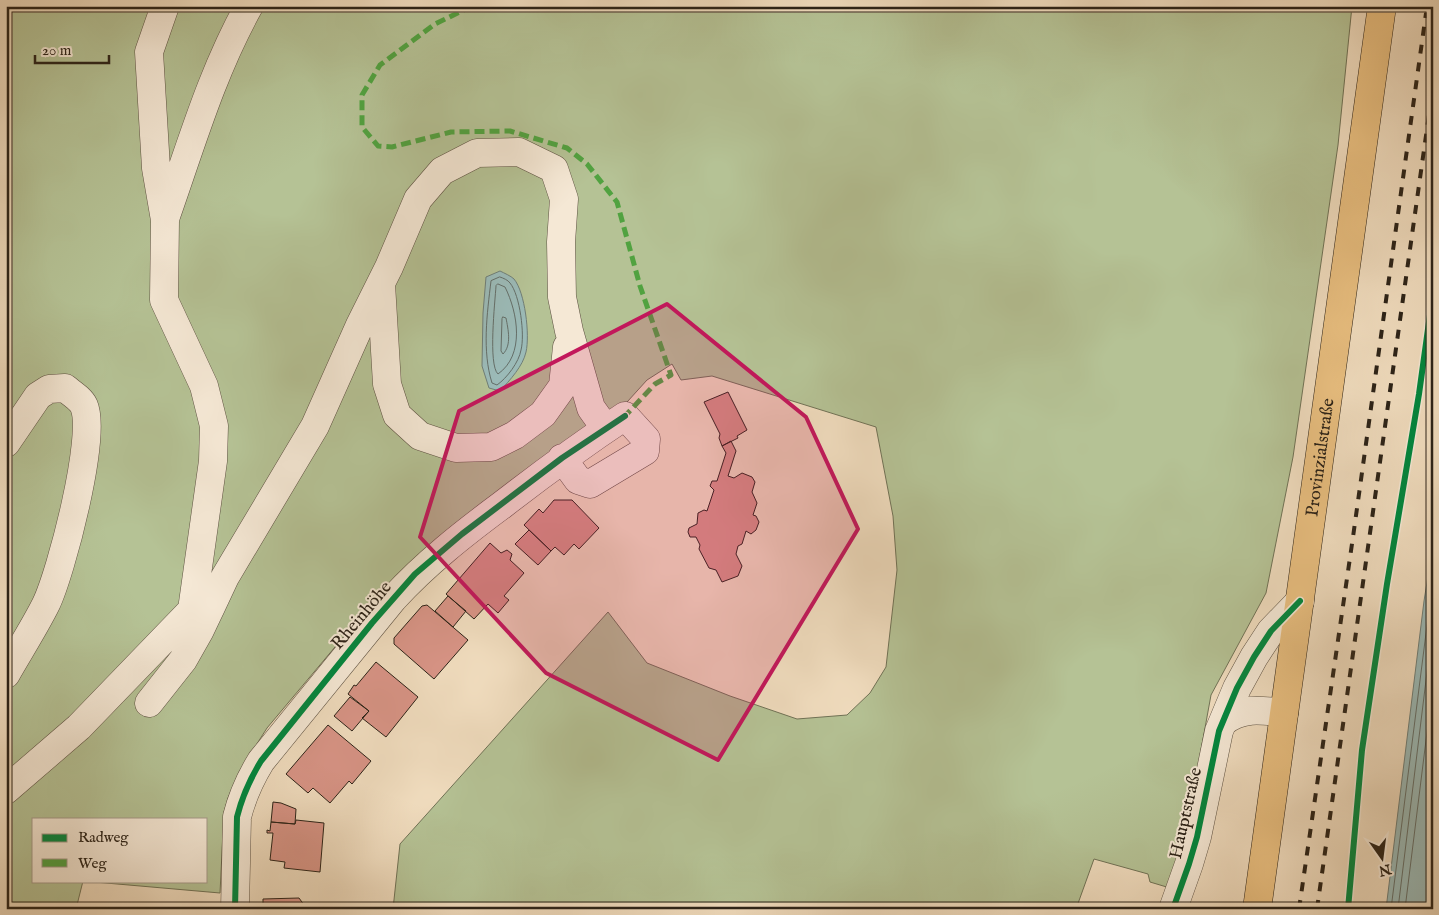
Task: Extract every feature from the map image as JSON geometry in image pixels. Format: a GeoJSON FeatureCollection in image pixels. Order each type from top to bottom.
{"type":"FeatureCollection","features":[{"type":"Feature","properties":{"kind":"main road","name":"Provinzialstraße"},"geometry":{"type":"LineString","coordinates":[[1257,909],[1382,6]]}},
{"type":"Feature","properties":{"kind":"street"},"geometry":{"type":"LineString","coordinates":[[149,703],[183,660],[200,630],[214,426],[204,386],[164,300],[164,220],[156,168],[149,52],[165,6]]}},
{"type":"Feature","properties":{"kind":"street"},"geometry":{"type":"LineString","coordinates":[[164,220],[232,36],[249,6]]}},
{"type":"Feature","properties":{"kind":"street"},"geometry":{"type":"LineString","coordinates":[[6,790],[79,727],[201,610],[225,577],[315,426],[380,281],[389,267],[418,199],[442,171],[477,153],[519,152],[554,169],[564,199],[561,242],[562,297],[569,331],[591,408],[646,439],[645,451],[590,484],[578,480],[562,458]]}},
{"type":"Feature","properties":{"kind":"street"},"geometry":{"type":"LineString","coordinates":[[380,281],[387,384],[397,415],[420,436],[456,448],[491,447],[515,435],[543,414],[563,386],[569,331]]}},
{"type":"Feature","properties":{"kind":"street"},"geometry":{"type":"LineString","coordinates":[[6,443],[38,396],[49,389],[65,388],[84,406],[87,423],[87,441],[70,534],[47,603],[6,674]]}},
{"type":"Feature","properties":{"kind":"street","name":"Rheinhöhe"},"geometry":{"type":"LineString","coordinates":[[235,909],[237,817],[240,803],[261,761],[372,623],[415,574],[462,534],[562,458],[616,422]]}},
{"type":"Feature","properties":{"kind":"street","name":"Hauptstraße"},"geometry":{"type":"LineString","coordinates":[[1173,909],[1197,837],[1215,745],[1237,688],[1271,631],[1300,601]]}},
{"type":"Feature","properties":{"kind":"street"},"geometry":{"type":"LineString","coordinates":[[1223,722],[1239,712],[1250,710],[1284,713]]}},
{"type":"Feature","properties":{"kind":"highlighted area"},"geometry":{"type":"Polygon","coordinates":[[[667,304],[806,417],[858,529],[718,760],[546,673],[420,537],[459,411],[667,304]]]}},
{"type":"Feature","properties":{"kind":"green space"},"geometry":{"type":"Polygon","coordinates":[[[6,6],[1352,6],[1338,145],[1293,457],[1266,593],[1211,695],[1185,838],[1170,888],[1150,882],[1148,874],[1094,859],[1076,909],[393,909],[400,844],[608,612],[647,663],[730,696],[797,719],[847,715],[870,693],[886,667],[897,570],[893,516],[876,427],[712,376],[681,380],[672,364],[647,380],[618,412],[467,516],[382,591],[267,728],[239,772],[224,812],[220,893],[94,882],[208,882],[208,818],[32,818],[32,882],[83,882],[76,909],[6,909],[6,6]]]}},
{"type":"Feature","properties":{"kind":"water"},"geometry":{"type":"Polygon","coordinates":[[[500,271],[513,278],[518,285],[526,314],[527,345],[526,352],[516,373],[500,391],[489,388],[482,366],[486,277],[500,271]]]}},
{"type":"Feature","properties":{"kind":"water"},"geometry":{"type":"Polygon","coordinates":[[[1433,545],[1433,909],[1386,909],[1424,601],[1433,545]]]}},
{"type":"Feature","properties":{"kind":"building"},"geometry":{"type":"Polygon","coordinates":[[[728,392],[747,430],[737,436],[738,438],[722,446],[719,438],[720,434],[704,402],[728,392]]]}},
{"type":"Feature","properties":{"kind":"building"},"geometry":{"type":"Polygon","coordinates":[[[731,441],[736,451],[728,476],[734,478],[742,473],[752,477],[755,482],[752,492],[757,503],[753,515],[756,516],[759,522],[756,530],[751,534],[746,531],[742,544],[738,546],[736,554],[742,566],[738,576],[722,582],[716,570],[709,568],[699,549],[700,545],[696,537],[690,537],[688,532],[689,528],[697,524],[698,513],[704,510],[707,511],[714,490],[710,486],[712,481],[717,481],[726,453],[722,446],[731,441]]]}},
{"type":"Feature","properties":{"kind":"building"},"geometry":{"type":"Polygon","coordinates":[[[554,500],[572,500],[599,528],[579,549],[574,544],[564,555],[555,547],[551,551],[524,525],[539,509],[543,513],[554,500]]]}},
{"type":"Feature","properties":{"kind":"building"},"geometry":{"type":"Polygon","coordinates":[[[529,530],[551,551],[538,565],[515,544],[529,530]]]}},
{"type":"Feature","properties":{"kind":"building"},"geometry":{"type":"Polygon","coordinates":[[[490,543],[501,553],[507,550],[512,554],[510,560],[524,573],[504,596],[509,600],[498,613],[488,604],[474,619],[446,594],[490,543]]]}},
{"type":"Feature","properties":{"kind":"building"},"geometry":{"type":"Polygon","coordinates":[[[448,596],[466,611],[453,627],[435,611],[448,596]]]}},
{"type":"Feature","properties":{"kind":"building"},"geometry":{"type":"Polygon","coordinates":[[[427,605],[468,640],[434,679],[394,644],[394,638],[422,606],[427,605]]]}},
{"type":"Feature","properties":{"kind":"building"},"geometry":{"type":"Polygon","coordinates":[[[376,662],[418,697],[386,737],[362,718],[369,711],[348,694],[376,662]]]}},
{"type":"Feature","properties":{"kind":"building"},"geometry":{"type":"Polygon","coordinates":[[[350,697],[369,711],[352,731],[334,716],[350,697]]]}},
{"type":"Feature","properties":{"kind":"building"},"geometry":{"type":"Polygon","coordinates":[[[328,725],[371,761],[352,784],[349,781],[330,803],[313,788],[308,793],[286,774],[328,725]]]}},
{"type":"Feature","properties":{"kind":"building"},"geometry":{"type":"Polygon","coordinates":[[[273,802],[296,809],[295,824],[271,822],[273,802]]]}},
{"type":"Feature","properties":{"kind":"building"},"geometry":{"type":"Polygon","coordinates":[[[296,820],[324,823],[320,872],[284,868],[285,862],[270,860],[273,833],[267,833],[267,830],[270,831],[271,822],[295,824],[296,820]]]}},
{"type":"Feature","properties":{"kind":"building"},"geometry":{"type":"Polygon","coordinates":[[[299,898],[307,909],[263,909],[263,899],[299,898]]]}},
{"type":"Feature","properties":{"kind":"railway"},"geometry":{"type":"LineString","coordinates":[[1299,909],[1427,6]]}},
{"type":"Feature","properties":{"kind":"railway"},"geometry":{"type":"LineString","coordinates":[[1317,909],[1433,86]]}},
{"type":"Feature","properties":{"kind":"marked path"},"geometry":{"type":"LineString","coordinates":[[472,6],[435,24],[380,65],[362,95],[362,127],[378,146],[392,147],[451,132],[510,131],[567,148],[587,164],[617,202],[640,286],[671,375],[655,384],[625,416]]}},
{"type":"Feature","properties":{"kind":"cycle path"},"geometry":{"type":"LineString","coordinates":[[1348,909],[1362,750],[1387,584],[1419,394],[1433,293]]}},
{"type":"Feature","properties":{"kind":"cycle path"},"geometry":{"type":"LineString","coordinates":[[235,909],[237,817],[241,802],[261,761],[372,623],[415,574],[462,534],[562,458],[625,416]]}},
{"type":"Feature","properties":{"kind":"cycle path"},"geometry":{"type":"LineString","coordinates":[[1173,909],[1197,837],[1219,731],[1237,688],[1254,657],[1271,631],[1300,601]]}}]}
